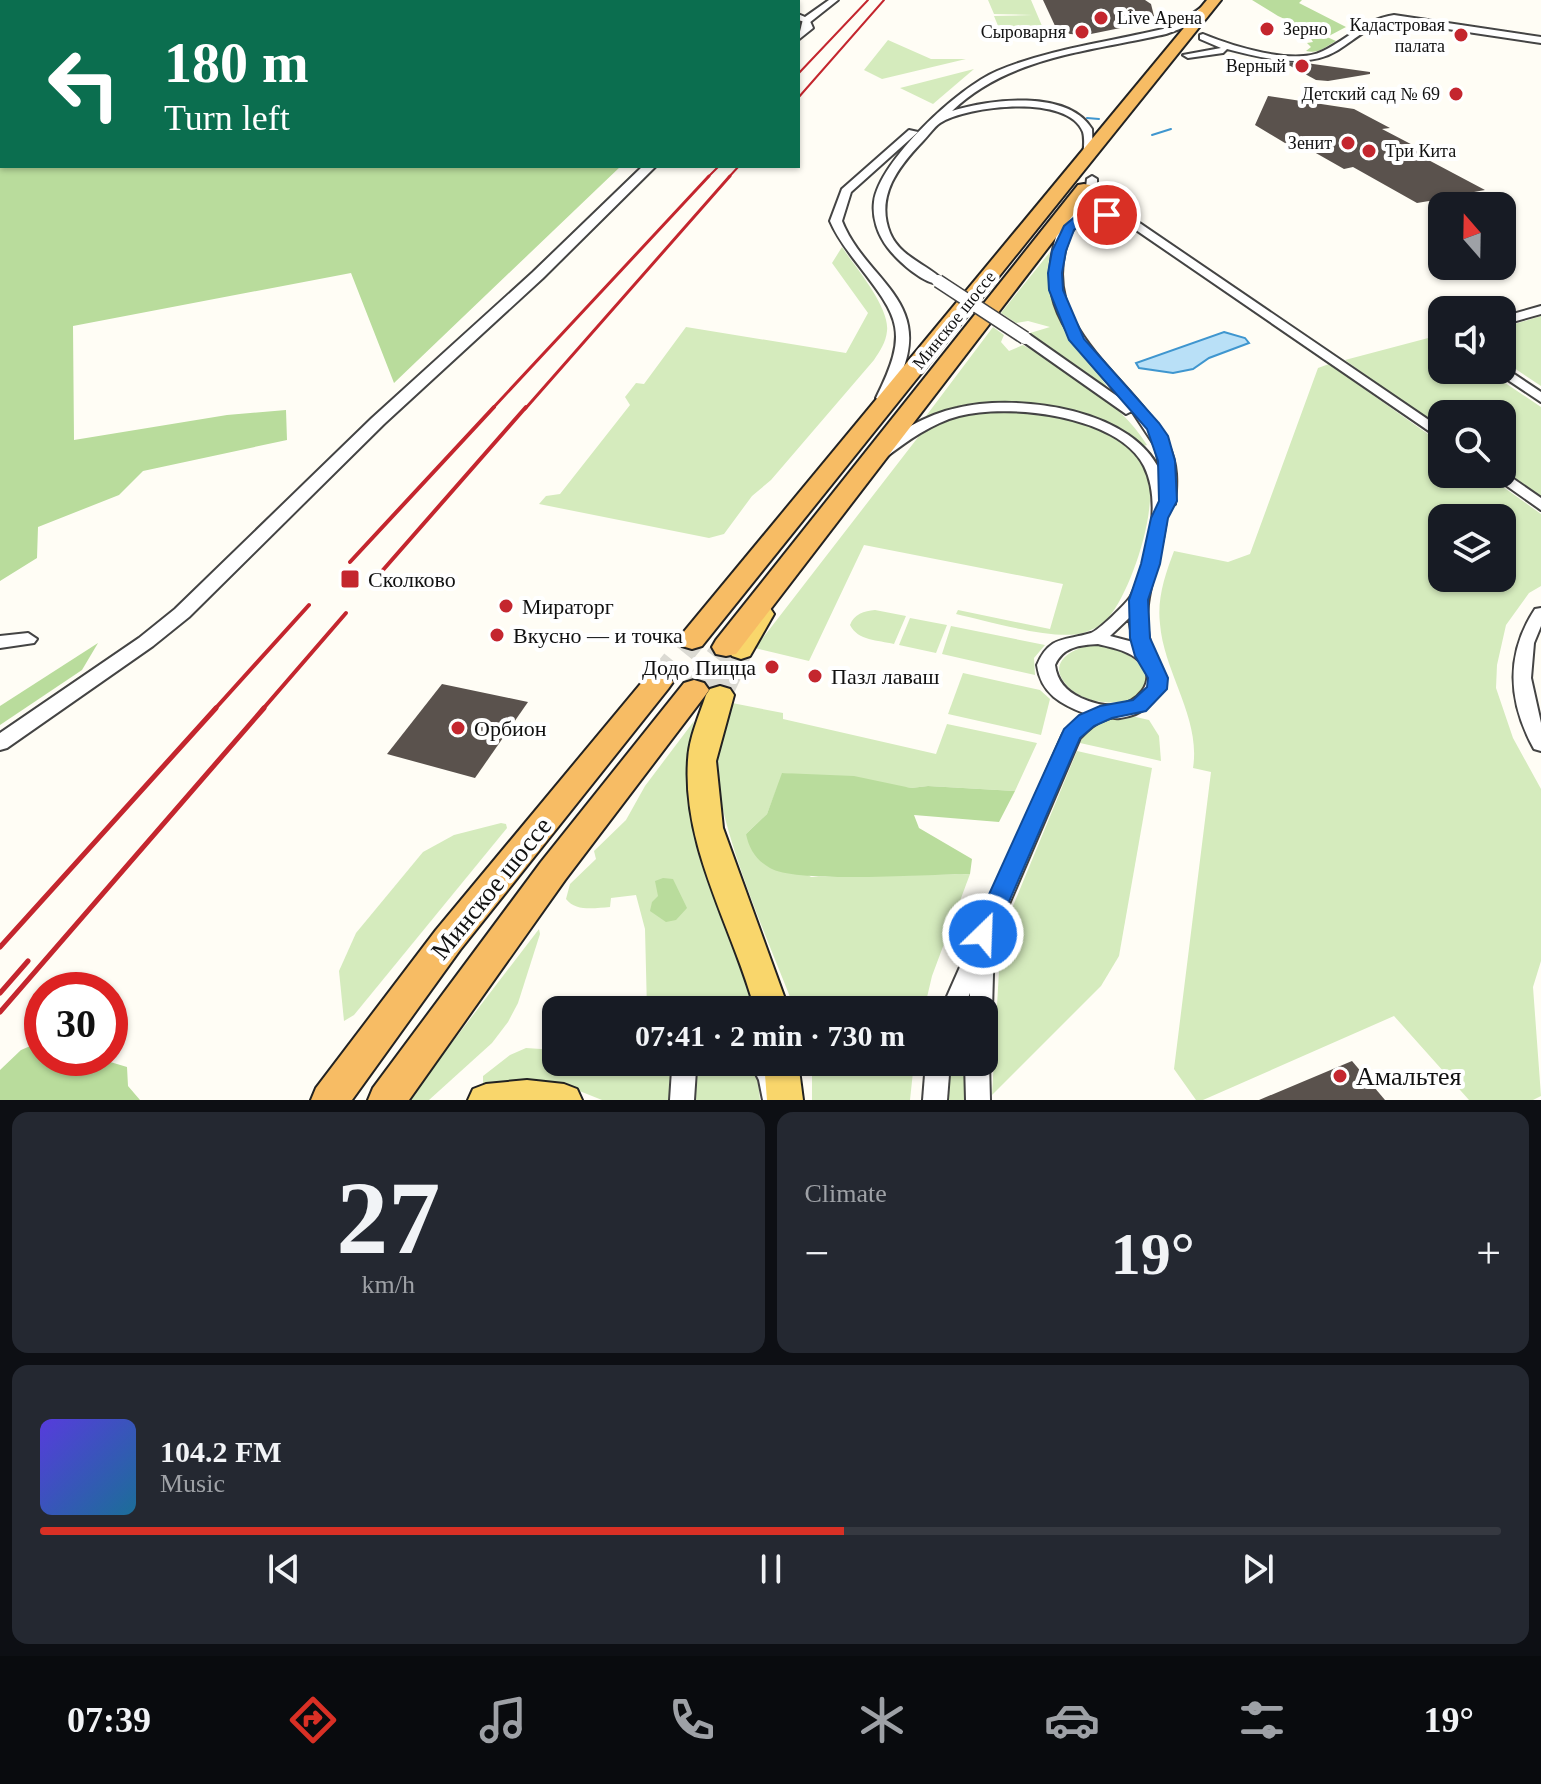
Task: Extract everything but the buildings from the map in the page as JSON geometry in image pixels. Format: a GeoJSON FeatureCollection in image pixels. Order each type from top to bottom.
{"type":"FeatureCollection","features":[{"type":"Feature","properties":{"kind":"highway","name":"Минское шоссе"},"geometry":{"type":"LineString","coordinates":[[734,649],[785,572],[1203,37],[1214,0]]}},
{"type":"Feature","properties":{"kind":"highway","name":"Минское шоссе"},"geometry":{"type":"LineString","coordinates":[[692,640],[1214,0]]}},
{"type":"Feature","properties":{"kind":"highway","name":"Минское шоссе"},"geometry":{"type":"LineString","coordinates":[[330,1100],[448,940],[658,682]]}},
{"type":"Feature","properties":{"kind":"highway","name":"Минское шоссе"},"geometry":{"type":"LineString","coordinates":[[387,1100],[505,934],[707,692]]}},
{"type":"Feature","properties":{"kind":"main road"},"geometry":{"type":"LineString","coordinates":[[707,692],[702,760],[705,815],[718,869],[767,996]]}},
{"type":"Feature","properties":{"kind":"main road"},"geometry":{"type":"LineString","coordinates":[[782,1076],[785,1100]]}},
{"type":"Feature","properties":{"kind":"main road"},"geometry":{"type":"LineString","coordinates":[[486,1100],[527,1096],[564,1100]]}},
{"type":"Feature","properties":{"kind":"street"},"geometry":{"type":"LineString","coordinates":[[800,35],[808,28],[802,19],[834,0]]}},
{"type":"Feature","properties":{"kind":"street"},"geometry":{"type":"LineString","coordinates":[[869,424],[903,354],[905,323],[889,295],[839,231],[836,221],[846,191],[948,106],[984,81],[1019,66],[1182,25],[1214,0]]}},
{"type":"Feature","properties":{"kind":"street"},"geometry":{"type":"LineString","coordinates":[[1151,35],[1179,23],[1214,0]]}},
{"type":"Feature","properties":{"kind":"street"},"geometry":{"type":"LineString","coordinates":[[1188,55],[1207,50],[1240,50],[1314,58],[1387,18],[1541,40]]}},
{"type":"Feature","properties":{"kind":"street"},"geometry":{"type":"LineString","coordinates":[[1203,37],[1210,43],[1240,50]]}},
{"type":"Feature","properties":{"kind":"street"},"geometry":{"type":"LineString","coordinates":[[932,126],[956,112],[981,105],[1037,106],[1072,117],[1086,127],[1088,156]]}},
{"type":"Feature","properties":{"kind":"street"},"geometry":{"type":"LineString","coordinates":[[948,106],[897,163],[884,183],[879,216],[884,234],[895,249],[938,281],[1108,394],[1164,453]]}},
{"type":"Feature","properties":{"kind":"street"},"geometry":{"type":"LineString","coordinates":[[0,743],[146,642],[182,613],[378,421],[461,347],[648,168]]}},
{"type":"Feature","properties":{"kind":"street"},"geometry":{"type":"LineString","coordinates":[[1092,179],[1091,195],[1428,426]]}},
{"type":"Feature","properties":{"kind":"street"},"geometry":{"type":"LineString","coordinates":[[1074,201],[1055,273],[1056,290],[1065,317],[1086,351],[1160,436],[1170,493],[1159,518]]}},
{"type":"Feature","properties":{"kind":"street"},"geometry":{"type":"LineString","coordinates":[[1068,229],[1082,217],[1095,215],[1125,219]]}},
{"type":"Feature","properties":{"kind":"street"},"geometry":{"type":"LineString","coordinates":[[1516,317],[1541,310]]}},
{"type":"Feature","properties":{"kind":"street"},"geometry":{"type":"LineString","coordinates":[[1516,381],[1541,398]]}},
{"type":"Feature","properties":{"kind":"street"},"geometry":{"type":"LineString","coordinates":[[873,461],[931,422],[961,411],[1012,406],[1054,410],[1109,429],[1143,456],[1159,488],[1159,518],[1150,564],[1138,600],[1140,638],[1145,656]]}},
{"type":"Feature","properties":{"kind":"street"},"geometry":{"type":"LineString","coordinates":[[1516,487],[1541,505]]}},
{"type":"Feature","properties":{"kind":"street"},"geometry":{"type":"LineString","coordinates":[[1098,638],[1138,600]]}},
{"type":"Feature","properties":{"kind":"street"},"geometry":{"type":"LineString","coordinates":[[1541,613],[1526,643],[1522,683],[1533,730],[1541,744]]}},
{"type":"Feature","properties":{"kind":"street"},"geometry":{"type":"LineString","coordinates":[[1060,694],[1090,709],[1107,711],[1139,706],[1157,689],[1158,678],[1154,666],[1131,647],[1098,638],[1063,644],[1048,657],[1046,674],[1060,694],[1069,715],[1072,734]]}},
{"type":"Feature","properties":{"kind":"street"},"geometry":{"type":"LineString","coordinates":[[0,642],[28,639]]}},
{"type":"Feature","properties":{"kind":"street"},"geometry":{"type":"LineString","coordinates":[[958,996],[1072,734],[1087,721],[1107,711]]}},
{"type":"Feature","properties":{"kind":"street"},"geometry":{"type":"LineString","coordinates":[[981,996],[983,934]]}},
{"type":"Feature","properties":{"kind":"street"},"geometry":{"type":"LineString","coordinates":[[682,1100],[684,1076]]}},
{"type":"Feature","properties":{"kind":"street"},"geometry":{"type":"LineString","coordinates":[[769,1076],[775,1100]]}},
{"type":"Feature","properties":{"kind":"street"},"geometry":{"type":"LineString","coordinates":[[935,1100],[937,1076]]}},
{"type":"Feature","properties":{"kind":"street"},"geometry":{"type":"LineString","coordinates":[[977,1076],[978,1100]]}},
{"type":"Feature","properties":{"kind":"green space"},"geometry":{"type":"Polygon","coordinates":[[[988,0],[1031,0],[1045,33],[1034,38],[1003,38],[994,16],[1033,15],[994,14],[988,0]]]}},
{"type":"Feature","properties":{"kind":"green space"},"geometry":{"type":"Polygon","coordinates":[[[1252,0],[1302,0],[1299,3],[1346,27],[1327,37],[1336,41],[1325,48],[1306,51],[1311,47],[1307,43],[1313,42],[1310,37],[1315,33],[1252,0]]]}},
{"type":"Feature","properties":{"kind":"green space"},"geometry":{"type":"Polygon","coordinates":[[[888,40],[931,59],[966,59],[882,79],[864,70],[888,40]]]}},
{"type":"Feature","properties":{"kind":"green space"},"geometry":{"type":"Polygon","coordinates":[[[974,69],[933,104],[900,88],[974,69]]]}},
{"type":"Feature","properties":{"kind":"green space"},"geometry":{"type":"Polygon","coordinates":[[[0,168],[619,168],[394,383],[351,273],[73,326],[74,440],[227,415],[286,410],[287,440],[143,471],[119,495],[38,527],[37,558],[0,581],[0,168]]]}},
{"type":"Feature","properties":{"kind":"green space"},"geometry":{"type":"Polygon","coordinates":[[[842,247],[883,311],[887,331],[884,343],[874,360],[771,480],[752,496],[724,534],[709,538],[539,504],[546,496],[560,494],[630,405],[625,397],[636,383],[644,384],[686,327],[846,353],[868,313],[832,263],[842,247]]]}},
{"type":"Feature","properties":{"kind":"green space"},"geometry":{"type":"Polygon","coordinates":[[[1050,252],[1050,294],[1056,310],[1073,341],[1108,388],[1030,333],[1050,327],[1028,321],[1016,323],[1001,313],[1050,252]]]}},
{"type":"Feature","properties":{"kind":"green space"},"geometry":{"type":"Polygon","coordinates":[[[1541,316],[1541,386],[1516,369],[1516,324],[1541,316]]]}},
{"type":"Feature","properties":{"kind":"green space"},"geometry":{"type":"Polygon","coordinates":[[[993,327],[1004,335],[1001,342],[1009,351],[1023,345],[1107,400],[1147,445],[1140,447],[1083,417],[1025,403],[972,406],[920,424],[993,327]]]}},
{"type":"Feature","properties":{"kind":"green space"},"geometry":{"type":"Polygon","coordinates":[[[1428,338],[1428,384],[1507,384],[1541,407],[1541,499],[1516,482],[1516,400],[1428,400],[1428,421],[1345,360],[1428,338]]]}},
{"type":"Feature","properties":{"kind":"green space"},"geometry":{"type":"Polygon","coordinates":[[[1329,364],[1428,434],[1428,488],[1505,488],[1541,514],[1541,586],[1529,593],[1506,625],[1497,665],[1496,688],[1513,738],[1541,789],[1541,961],[1533,987],[1541,1096],[1533,1100],[1469,1100],[1394,1016],[1203,1100],[1196,1100],[1174,1069],[1211,772],[1193,768],[1192,731],[1163,642],[1159,614],[1162,587],[1174,551],[1228,562],[1250,554],[1318,368],[1329,364]]]}},
{"type":"Feature","properties":{"kind":"green space"},"geometry":{"type":"Polygon","coordinates":[[[1021,409],[1070,419],[1102,430],[1130,448],[1142,461],[1148,475],[1150,494],[1143,540],[1127,585],[1106,620],[1083,633],[1071,635],[1021,629],[956,614],[958,610],[1050,629],[1063,584],[864,545],[809,661],[755,648],[919,436],[967,415],[1021,409]]]}},
{"type":"Feature","properties":{"kind":"green space"},"geometry":{"type":"Polygon","coordinates":[[[875,610],[906,616],[894,644],[863,637],[850,625],[860,614],[875,610]]]}},
{"type":"Feature","properties":{"kind":"green space"},"geometry":{"type":"Polygon","coordinates":[[[910,618],[947,625],[936,653],[899,645],[910,618]]]}},
{"type":"Feature","properties":{"kind":"green space"},"geometry":{"type":"Polygon","coordinates":[[[951,626],[1045,645],[1034,658],[1035,675],[942,654],[951,626]]]}},
{"type":"Feature","properties":{"kind":"green space"},"geometry":{"type":"Polygon","coordinates":[[[98,643],[82,670],[0,725],[0,706],[98,643]]]}},
{"type":"Feature","properties":{"kind":"green space"},"geometry":{"type":"Polygon","coordinates":[[[1089,645],[1113,649],[1131,657],[1142,667],[1146,679],[1144,689],[1135,698],[1119,702],[1091,700],[1070,689],[1060,675],[1061,662],[1070,653],[1089,645]]]}},
{"type":"Feature","properties":{"kind":"green space"},"geometry":{"type":"Polygon","coordinates":[[[963,673],[1040,690],[1050,699],[1041,735],[948,714],[963,673]]]}},
{"type":"Feature","properties":{"kind":"green space"},"geometry":{"type":"Polygon","coordinates":[[[727,702],[783,713],[783,719],[936,754],[947,724],[1037,743],[1015,791],[928,786],[911,788],[783,773],[767,814],[746,834],[811,877],[970,874],[927,996],[790,996],[732,844],[717,777],[718,738],[727,702]]]}},
{"type":"Feature","properties":{"kind":"green space"},"geometry":{"type":"Polygon","coordinates":[[[1127,715],[1149,720],[1159,736],[1161,761],[1080,743],[1083,736],[1099,723],[1127,715]]]}},
{"type":"Feature","properties":{"kind":"green space"},"geometry":{"type":"Polygon","coordinates":[[[694,721],[688,755],[687,787],[691,816],[752,996],[647,996],[645,929],[636,895],[611,898],[610,907],[598,908],[580,908],[566,899],[570,884],[596,859],[594,851],[626,820],[645,786],[694,721]]]}},
{"type":"Feature","properties":{"kind":"green space"},"geometry":{"type":"Polygon","coordinates":[[[1077,751],[1152,768],[1119,956],[1101,986],[992,1095],[993,1076],[998,1076],[1001,935],[1077,751]]]}},
{"type":"Feature","properties":{"kind":"green space"},"geometry":{"type":"Polygon","coordinates":[[[782,773],[854,776],[911,788],[928,786],[1015,791],[999,822],[914,815],[919,828],[972,859],[970,874],[807,876],[785,873],[765,865],[757,858],[747,839],[746,834],[767,814],[782,773]]]}},
{"type":"Feature","properties":{"kind":"green space"},"geometry":{"type":"Polygon","coordinates":[[[506,824],[507,828],[354,1015],[344,1021],[339,971],[356,933],[423,852],[454,835],[506,824]]]}},
{"type":"Feature","properties":{"kind":"green space"},"geometry":{"type":"Polygon","coordinates":[[[673,879],[687,908],[676,920],[666,922],[650,911],[652,902],[658,896],[655,881],[673,879]]]}},
{"type":"Feature","properties":{"kind":"green space"},"geometry":{"type":"Polygon","coordinates":[[[539,929],[518,1003],[492,1043],[429,1100],[408,1100],[539,929]]]}},
{"type":"Feature","properties":{"kind":"green space"},"geometry":{"type":"Polygon","coordinates":[[[526,1048],[542,1049],[542,1076],[672,1076],[669,1100],[602,1100],[577,1090],[483,1084],[483,1076],[510,1055],[526,1048]]]}},
{"type":"Feature","properties":{"kind":"green space"},"geometry":{"type":"Polygon","coordinates":[[[24,1049],[24,1076],[127,1076],[128,1086],[140,1100],[0,1100],[0,1070],[24,1049]]]}},
{"type":"Feature","properties":{"kind":"green space"},"geometry":{"type":"Polygon","coordinates":[[[693,1076],[758,1076],[760,1100],[690,1100],[693,1076]]]}},
{"type":"Feature","properties":{"kind":"green space"},"geometry":{"type":"Polygon","coordinates":[[[812,1076],[913,1076],[910,1100],[812,1100],[812,1076]]]}},
{"type":"Feature","properties":{"kind":"green space"},"geometry":{"type":"Polygon","coordinates":[[[944,1076],[969,1076],[969,1100],[943,1100],[944,1076]]]}},
{"type":"Feature","properties":{"kind":"water"},"geometry":{"type":"Polygon","coordinates":[[[1224,332],[1245,338],[1249,343],[1209,358],[1193,369],[1173,373],[1139,368],[1136,363],[1224,332]]]}},
{"type":"Feature","properties":{"kind":"waterway"},"geometry":{"type":"LineString","coordinates":[[1087,118],[1099,119]]}},
{"type":"Feature","properties":{"kind":"waterway"},"geometry":{"type":"LineString","coordinates":[[1152,135],[1171,129]]}},
{"type":"Feature","properties":{"kind":"tunnel"},"geometry":{"type":"LineString","coordinates":[[658,682],[692,640]]}},
{"type":"Feature","properties":{"kind":"tunnel"},"geometry":{"type":"LineString","coordinates":[[694,690],[726,647]]}},
{"type":"Feature","properties":{"kind":"tunnel"},"geometry":{"type":"LineString","coordinates":[[720,695],[741,650]]}},
{"type":"Feature","properties":{"kind":"railway"},"geometry":{"type":"LineString","coordinates":[[800,72],[868,0]]}},
{"type":"Feature","properties":{"kind":"railway"},"geometry":{"type":"LineString","coordinates":[[800,96],[884,0]]}},
{"type":"Feature","properties":{"kind":"railway"},"geometry":{"type":"LineString","coordinates":[[709,176],[717,168]]}},
{"type":"Feature","properties":{"kind":"railway"},"geometry":{"type":"LineString","coordinates":[[728,178],[737,168]]}},
{"type":"Feature","properties":{"kind":"railway"},"geometry":{"type":"LineString","coordinates":[[492,409],[709,176]]}},
{"type":"Feature","properties":{"kind":"railway"},"geometry":{"type":"LineString","coordinates":[[525,409],[730,176]]}},
{"type":"Feature","properties":{"kind":"railway"},"geometry":{"type":"LineString","coordinates":[[350,562],[494,407]]}},
{"type":"Feature","properties":{"kind":"railway"},"geometry":{"type":"LineString","coordinates":[[383,570],[526,407]]}},
{"type":"Feature","properties":{"kind":"railway"},"geometry":{"type":"LineString","coordinates":[[214,710],[309,605]]}},
{"type":"Feature","properties":{"kind":"railway"},"geometry":{"type":"LineString","coordinates":[[262,710],[346,613]]}},
{"type":"Feature","properties":{"kind":"railway"},"geometry":{"type":"LineString","coordinates":[[0,947],[216,708]]}},
{"type":"Feature","properties":{"kind":"railway"},"geometry":{"type":"LineString","coordinates":[[0,1012],[264,708]]}},
{"type":"Feature","properties":{"kind":"railway"},"geometry":{"type":"LineString","coordinates":[[0,993],[28,961]]}},
{"type":"Feature","properties":{"kind":"place","name":"Live Арена"},"geometry":{"type":"Point","coordinates":[1101,18]}},
{"type":"Feature","properties":{"kind":"place","name":"Зерно"},"geometry":{"type":"Point","coordinates":[1267,29]}},
{"type":"Feature","properties":{"kind":"place","name":"Сыроварня"},"geometry":{"type":"Point","coordinates":[1082,32]}},
{"type":"Feature","properties":{"kind":"place","name":"Кадастровая палата"},"geometry":{"type":"Point","coordinates":[1461,35]}},
{"type":"Feature","properties":{"kind":"place","name":"Верный"},"geometry":{"type":"Point","coordinates":[1302,66]}},
{"type":"Feature","properties":{"kind":"place","name":"Детский сад № 69"},"geometry":{"type":"Point","coordinates":[1456,94]}},
{"type":"Feature","properties":{"kind":"place","name":"Зенит"},"geometry":{"type":"Point","coordinates":[1348,143]}},
{"type":"Feature","properties":{"kind":"place","name":"Три Кита"},"geometry":{"type":"Point","coordinates":[1369,151]}},
{"type":"Feature","properties":{"kind":"place","name":"Сколково"},"geometry":{"type":"Point","coordinates":[350,579]}},
{"type":"Feature","properties":{"kind":"place","name":"Мираторг"},"geometry":{"type":"Point","coordinates":[506,606]}},
{"type":"Feature","properties":{"kind":"place","name":"Вкусно — и точка"},"geometry":{"type":"Point","coordinates":[497,635]}},
{"type":"Feature","properties":{"kind":"place","name":"Додо Пицца"},"geometry":{"type":"Point","coordinates":[772,667]}},
{"type":"Feature","properties":{"kind":"place","name":"Пазл лаваш"},"geometry":{"type":"Point","coordinates":[815,676]}},
{"type":"Feature","properties":{"kind":"place","name":"Орбион"},"geometry":{"type":"Point","coordinates":[458,728]}},
{"type":"Feature","properties":{"kind":"place","name":"Амальтея"},"geometry":{"type":"Point","coordinates":[1340,1076]}},
{"type":"Feature","properties":{"kind":"route"},"geometry":{"type":"LineString","coordinates":[[983,934],[1072,734],[1087,721],[1107,711],[1124,711],[1139,706],[1150,699],[1157,689],[1158,678],[1154,666],[1145,656],[1140,638],[1138,600],[1150,564],[1159,518],[1170,493],[1167,461],[1160,436],[1153,426],[1077,340],[1056,290],[1059,251],[1068,229],[1082,217],[1107,215]]}}]}
